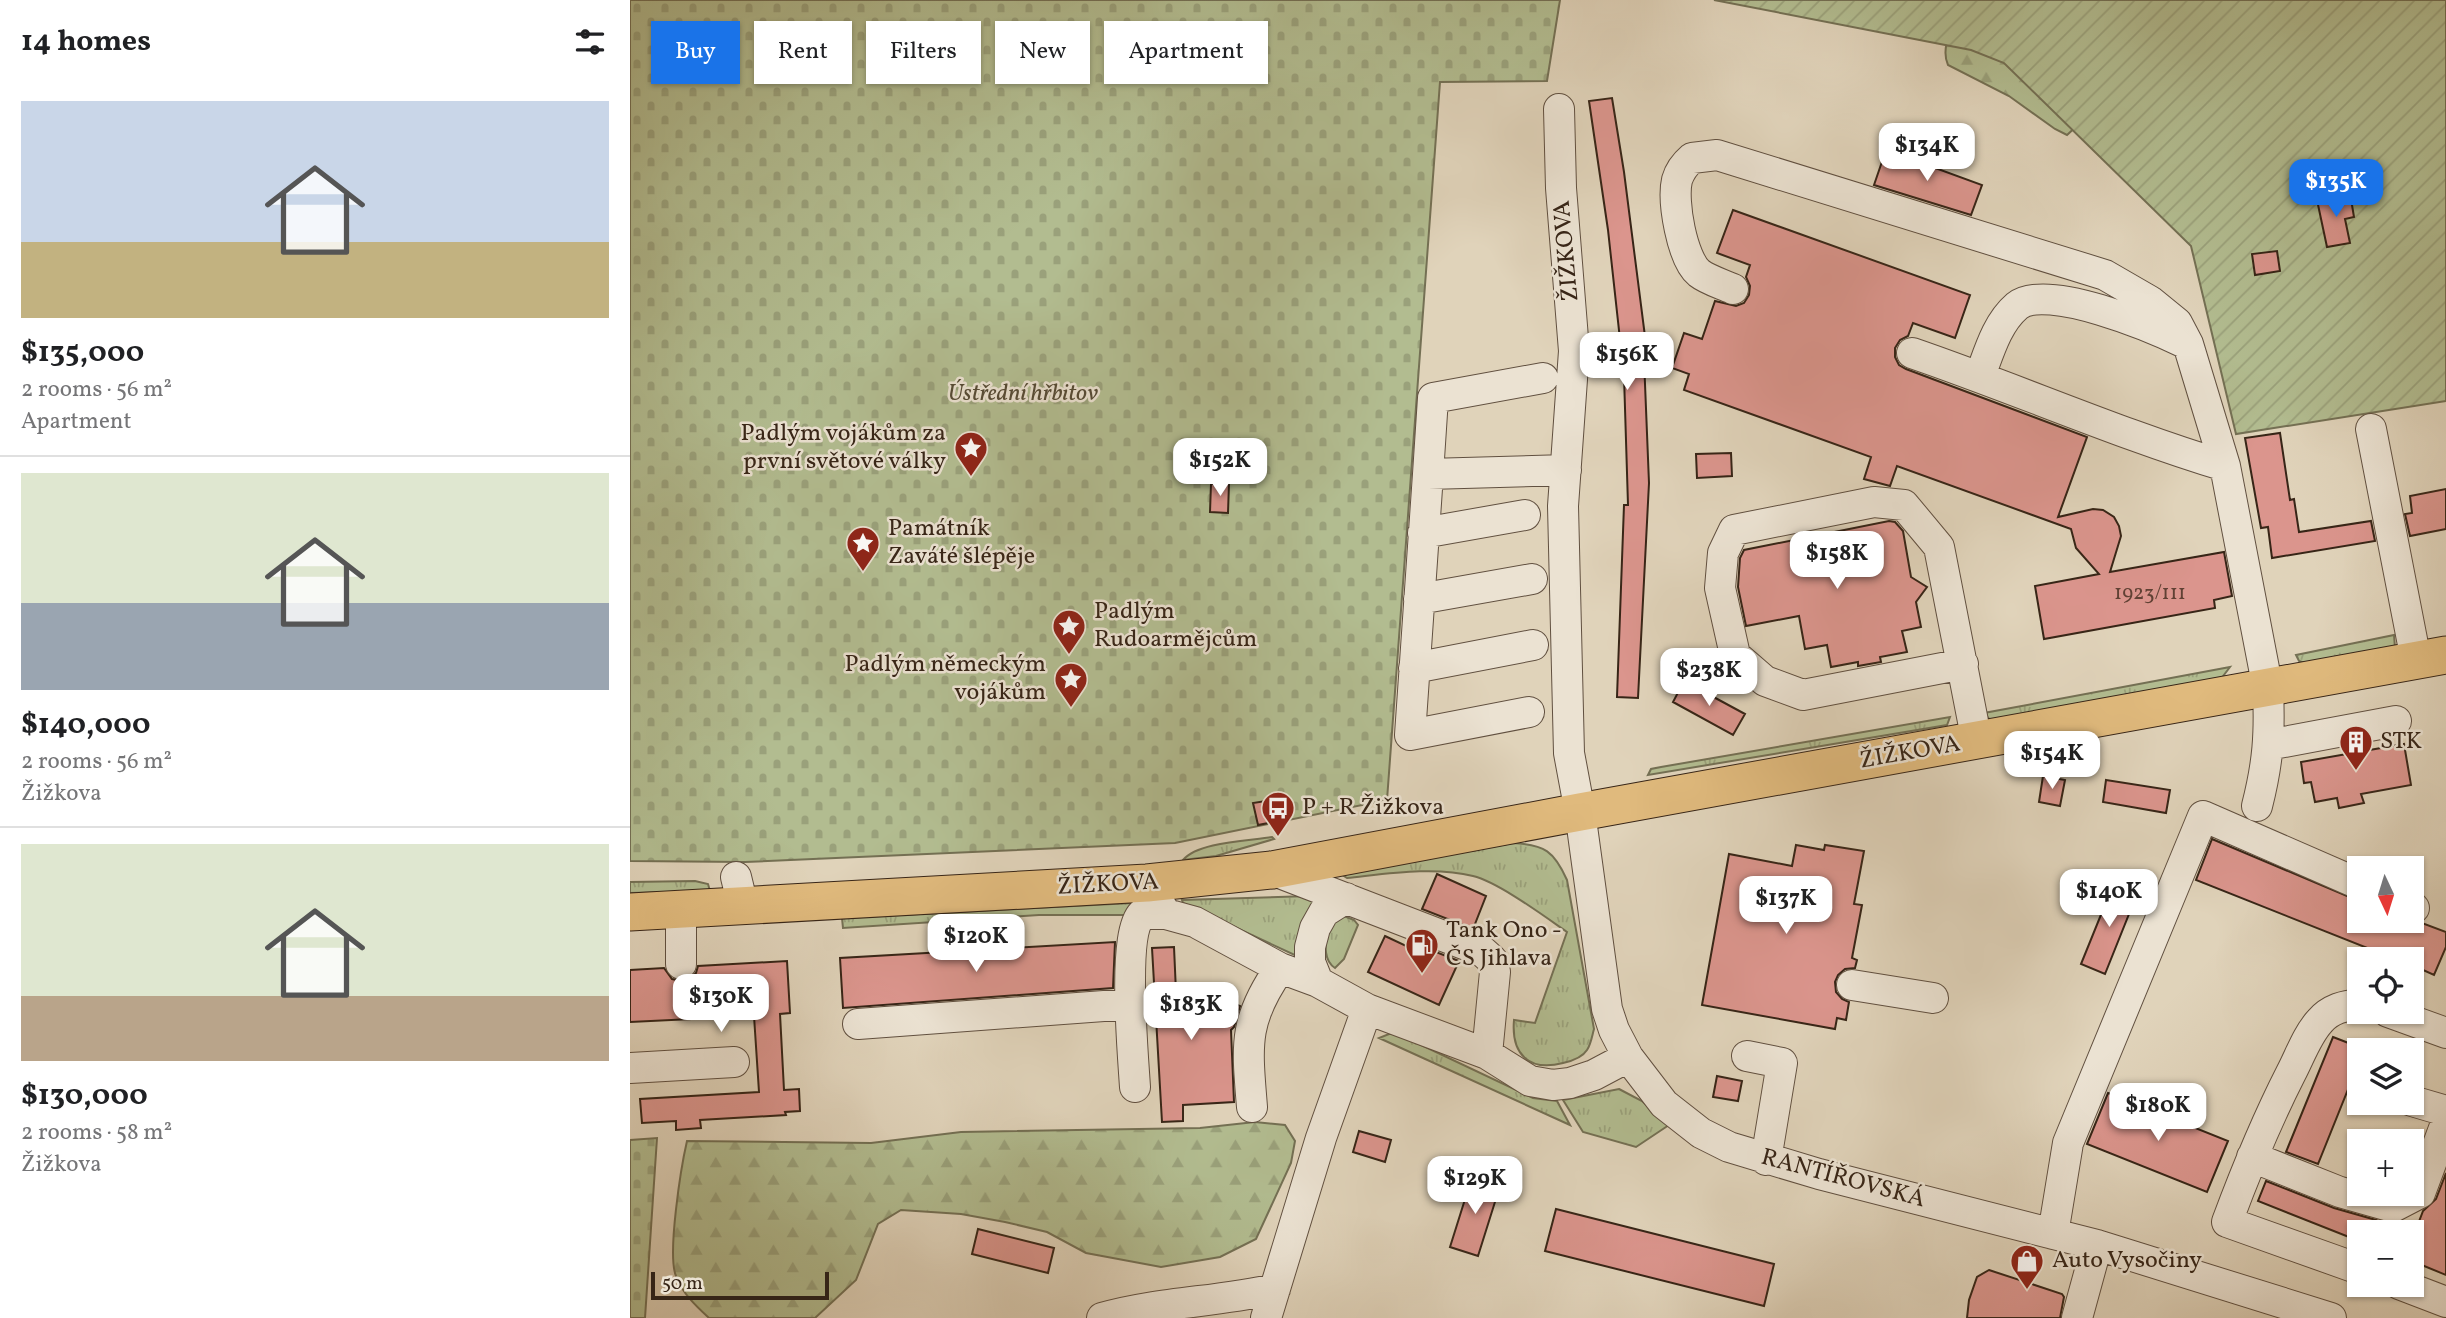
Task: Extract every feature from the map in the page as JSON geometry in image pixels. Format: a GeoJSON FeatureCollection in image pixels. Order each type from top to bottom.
{"type":"FeatureCollection","features":[{"type":"Feature","properties":{"kind":"main road","name":"ŽIŽKOVA"},"geometry":{"type":"LineString","coordinates":[[630,912],[681,909],[740,892],[1147,883],[1272,870],[1580,811],[1977,742],[2431,658]]}},
{"type":"Feature","properties":{"kind":"street","name":"ŽIŽKOVA"},"geometry":{"type":"LineString","coordinates":[[1559,109],[1561,188],[1574,351],[1563,506],[1569,753],[1580,811]]}},
{"type":"Feature","properties":{"kind":"street"},"geometry":{"type":"LineString","coordinates":[[1733,289],[1698,272],[1683,245],[1677,212],[1677,180],[1682,168],[1692,158],[1717,155],[2105,275],[2150,301],[2176,323],[2188,344],[2225,466],[2268,689],[2267,768],[2257,806]]}},
{"type":"Feature","properties":{"kind":"street"},"geometry":{"type":"LineString","coordinates":[[1980,376],[1990,347],[2003,322],[2019,304],[2039,298],[2063,299],[2154,329],[2188,344]]}},
{"type":"Feature","properties":{"kind":"street"},"geometry":{"type":"LineString","coordinates":[[1912,353],[1980,376],[2172,450],[2225,466]]}},
{"type":"Feature","properties":{"kind":"street"},"geometry":{"type":"LineString","coordinates":[[1529,712],[1410,735],[1433,398],[1544,378]]}},
{"type":"Feature","properties":{"kind":"street"},"geometry":{"type":"LineString","coordinates":[[2371,429],[2431,658]]}},
{"type":"Feature","properties":{"kind":"street"},"geometry":{"type":"LineString","coordinates":[[1428,474],[1566,470]]}},
{"type":"Feature","properties":{"kind":"street"},"geometry":{"type":"LineString","coordinates":[[1963,664],[1802,695],[1765,681],[1735,655],[1720,588],[1723,553],[1734,530],[1874,502],[1904,505],[1939,547],[1963,664],[1977,742]]}},
{"type":"Feature","properties":{"kind":"street"},"geometry":{"type":"LineString","coordinates":[[1423,533],[1525,515]]}},
{"type":"Feature","properties":{"kind":"street"},"geometry":{"type":"LineString","coordinates":[[1419,599],[1531,579]]}},
{"type":"Feature","properties":{"kind":"street"},"geometry":{"type":"LineString","coordinates":[[1414,668],[1533,645]]}},
{"type":"Feature","properties":{"kind":"street"},"geometry":{"type":"LineString","coordinates":[[2268,745],[2396,722]]}},
{"type":"Feature","properties":{"kind":"street","name":"RANTÍŘOVSKÁ"},"geometry":{"type":"LineString","coordinates":[[1580,811],[1607,1009],[1614,1030],[1628,1057],[1664,1104],[1701,1133],[1729,1147],[1766,1160],[2097,1245],[2320,1316]]}},
{"type":"Feature","properties":{"kind":"street"},"geometry":{"type":"LineString","coordinates":[[2053,1234],[2068,1143],[2203,816],[2347,879]]}},
{"type":"Feature","properties":{"kind":"street"},"geometry":{"type":"LineString","coordinates":[[1272,870],[1482,951],[1492,960],[1495,972],[1487,1054]]}},
{"type":"Feature","properties":{"kind":"street"},"geometry":{"type":"LineString","coordinates":[[1147,883],[1166,914]]}},
{"type":"Feature","properties":{"kind":"street"},"geometry":{"type":"LineString","coordinates":[[1318,982],[1310,962],[1310,947],[1315,928],[1324,912],[1346,898]]}},
{"type":"Feature","properties":{"kind":"street"},"geometry":{"type":"LineString","coordinates":[[681,909],[681,964]]}},
{"type":"Feature","properties":{"kind":"street"},"geometry":{"type":"LineString","coordinates":[[1135,1087],[1130,967],[1136,920],[1142,914],[1166,914],[1195,922],[1280,968],[1318,982],[1367,1009],[1487,1054],[1530,1081],[1553,1086],[1570,1083],[1594,1075],[1628,1057]]}},
{"type":"Feature","properties":{"kind":"street"},"geometry":{"type":"LineString","coordinates":[[1252,1107],[1248,1036],[1265,989],[1280,968]]}},
{"type":"Feature","properties":{"kind":"street"},"geometry":{"type":"LineString","coordinates":[[1852,985],[1933,998]]}},
{"type":"Feature","properties":{"kind":"street"},"geometry":{"type":"LineString","coordinates":[[858,1024],[1131,1004]]}},
{"type":"Feature","properties":{"kind":"street"},"geometry":{"type":"LineString","coordinates":[[2347,1005],[2322,1018],[2311,1034],[2267,1121],[2227,1223],[2347,1265]]}},
{"type":"Feature","properties":{"kind":"street"},"geometry":{"type":"LineString","coordinates":[[1266,1318],[1321,1138],[1367,1009]]}},
{"type":"Feature","properties":{"kind":"street"},"geometry":{"type":"LineString","coordinates":[[2421,1024],[2446,1033]]}},
{"type":"Feature","properties":{"kind":"street"},"geometry":{"type":"LineString","coordinates":[[1747,1056],[1782,1063],[1766,1160]]}},
{"type":"Feature","properties":{"kind":"street"},"geometry":{"type":"LineString","coordinates":[[630,1068],[734,1062]]}},
{"type":"Feature","properties":{"kind":"street"},"geometry":{"type":"LineString","coordinates":[[2424,1105],[2446,1111]]}},
{"type":"Feature","properties":{"kind":"street"},"geometry":{"type":"LineString","coordinates":[[2252,1157],[2340,1192],[2393,1207],[2420,1194],[2446,1123]]}},
{"type":"Feature","properties":{"kind":"street"},"geometry":{"type":"LineString","coordinates":[[2077,1318],[2097,1245]]}},
{"type":"Feature","properties":{"kind":"street"},"geometry":{"type":"LineString","coordinates":[[1102,1318],[1130,1310],[1236,1298],[1275,1289]]}},
{"type":"Feature","properties":{"kind":"street"},"geometry":{"type":"LineString","coordinates":[[2424,1294],[2446,1302]]}},
{"type":"Feature","properties":{"kind":"green space","name":"Ústřední hřbitov"},"geometry":{"type":"Polygon","coordinates":[[[630,0],[1560,0],[1547,81],[1440,82],[1387,800],[1175,843],[745,862],[630,861],[630,0]]]}},
{"type":"Feature","properties":{"kind":"green space"},"geometry":{"type":"Polygon","coordinates":[[[1714,0],[2446,0],[2446,401],[2236,434],[2191,246],[2004,63],[1971,50],[1714,0]]]}},
{"type":"Feature","properties":{"kind":"green space"},"geometry":{"type":"Polygon","coordinates":[[[1956,18],[2079,124],[2067,135],[2009,96],[1948,65],[1946,47],[1956,18]]]}},
{"type":"Feature","properties":{"kind":"green space"},"geometry":{"type":"Polygon","coordinates":[[[2394,635],[2395,648],[2308,664],[2299,661],[2296,655],[2394,635]]]}},
{"type":"Feature","properties":{"kind":"green space"},"geometry":{"type":"Polygon","coordinates":[[[2230,667],[2220,680],[1990,720],[1984,713],[2230,667]]]}},
{"type":"Feature","properties":{"kind":"green space"},"geometry":{"type":"Polygon","coordinates":[[[1950,717],[1947,725],[1648,775],[1651,769],[1661,767],[1950,717]]]}},
{"type":"Feature","properties":{"kind":"green space"},"geometry":{"type":"Polygon","coordinates":[[[1272,837],[1274,839],[1216,856],[1183,860],[1200,849],[1211,846],[1272,837]]]}},
{"type":"Feature","properties":{"kind":"green space"},"geometry":{"type":"Polygon","coordinates":[[[1513,843],[1547,851],[1558,862],[1567,880],[1594,1029],[1585,1053],[1563,1063],[1541,1065],[1525,1058],[1516,1042],[1514,1020],[1535,1023],[1567,932],[1508,892],[1473,876],[1426,871],[1347,878],[1341,874],[1513,843]]]}},
{"type":"Feature","properties":{"kind":"green space"},"geometry":{"type":"Polygon","coordinates":[[[695,881],[708,884],[710,891],[630,893],[630,882],[695,881]]]}},
{"type":"Feature","properties":{"kind":"green space"},"geometry":{"type":"Polygon","coordinates":[[[1310,896],[1314,900],[1313,906],[1299,957],[1183,903],[1182,900],[1310,896]]]}},
{"type":"Feature","properties":{"kind":"green space"},"geometry":{"type":"Polygon","coordinates":[[[1132,903],[1134,912],[1126,915],[1039,915],[843,928],[842,918],[1132,903]]]}},
{"type":"Feature","properties":{"kind":"green space"},"geometry":{"type":"Polygon","coordinates":[[[1344,916],[1358,925],[1344,959],[1335,968],[1326,955],[1327,928],[1344,916]]]}},
{"type":"Feature","properties":{"kind":"green space"},"geometry":{"type":"Polygon","coordinates":[[[1398,1034],[1533,1098],[1557,1101],[1570,1125],[1379,1038],[1398,1034]]]}},
{"type":"Feature","properties":{"kind":"green space"},"geometry":{"type":"Polygon","coordinates":[[[1619,1089],[1642,1101],[1669,1125],[1636,1147],[1583,1132],[1563,1100],[1619,1089]]]}},
{"type":"Feature","properties":{"kind":"green space"},"geometry":{"type":"Polygon","coordinates":[[[1255,1122],[1285,1125],[1295,1141],[1291,1163],[1256,1239],[1220,1257],[1161,1267],[1086,1253],[1047,1232],[1005,1222],[961,1214],[901,1210],[878,1224],[856,1280],[815,1318],[709,1318],[686,1294],[676,1276],[674,1231],[687,1141],[871,1143],[961,1132],[1200,1128],[1255,1122]]]}},
{"type":"Feature","properties":{"kind":"green space"},"geometry":{"type":"Polygon","coordinates":[[[657,1138],[645,1318],[630,1318],[630,1140],[657,1138]]]}},
{"type":"Feature","properties":{"kind":"building"},"geometry":{"type":"Polygon","coordinates":[[[1612,98],[1648,360],[1644,359],[1649,483],[1638,698],[1617,697],[1624,505],[1628,505],[1624,376],[1608,230],[1589,101],[1612,98]]]}},
{"type":"Feature","properties":{"kind":"building"},"geometry":{"type":"Polygon","coordinates":[[[1886,150],[1982,185],[1971,215],[1874,185],[1886,150]]]}},
{"type":"Feature","properties":{"kind":"building"},"geometry":{"type":"Polygon","coordinates":[[[2350,193],[2354,217],[2345,219],[2350,243],[2327,247],[2317,200],[2350,193]]]}},
{"type":"Feature","properties":{"kind":"building"},"geometry":{"type":"Polygon","coordinates":[[[1733,210],[1970,295],[1955,338],[1913,323],[1908,336],[1900,340],[1895,348],[1899,365],[2087,437],[2058,517],[2093,509],[2103,510],[2114,517],[2121,536],[2110,572],[2224,552],[2232,596],[2214,600],[2215,608],[2044,639],[2035,586],[2099,574],[2076,548],[2071,529],[1897,466],[1890,486],[1864,479],[1871,457],[1684,390],[1689,374],[1672,368],[1684,333],[1702,339],[1715,301],[1736,306],[1744,303],[1749,295],[1750,286],[1746,277],[1750,265],[1717,253],[1733,210]]]}},
{"type":"Feature","properties":{"kind":"building"},"geometry":{"type":"Polygon","coordinates":[[[2277,251],[2280,271],[2255,275],[2252,254],[2277,251]]]}},
{"type":"Feature","properties":{"kind":"building"},"geometry":{"type":"Polygon","coordinates":[[[2280,433],[2290,500],[2294,499],[2299,532],[2371,521],[2375,541],[2272,558],[2268,527],[2261,528],[2245,438],[2280,433]]]}},
{"type":"Feature","properties":{"kind":"building"},"geometry":{"type":"Polygon","coordinates":[[[1731,453],[1732,476],[1697,478],[1696,454],[1731,453]]]}},
{"type":"Feature","properties":{"kind":"building"},"geometry":{"type":"Polygon","coordinates":[[[1229,483],[1228,513],[1210,512],[1211,484],[1229,483]]]}},
{"type":"Feature","properties":{"kind":"building"},"geometry":{"type":"Polygon","coordinates":[[[2446,489],[2446,529],[2410,536],[2405,514],[2412,513],[2410,496],[2446,489]]]}},
{"type":"Feature","properties":{"kind":"building"},"geometry":{"type":"Polygon","coordinates":[[[1895,522],[1903,531],[1911,577],[1927,587],[1916,602],[1921,627],[1902,631],[1907,652],[1880,657],[1881,662],[1858,666],[1858,662],[1831,667],[1827,645],[1805,649],[1799,616],[1746,626],[1738,587],[1740,558],[1744,550],[1895,522]]]}},
{"type":"Feature","properties":{"kind":"building"},"geometry":{"type":"Polygon","coordinates":[[[1684,681],[1745,714],[1733,735],[1673,702],[1684,681]]]}},
{"type":"Feature","properties":{"kind":"building","name":"STK"},"geometry":{"type":"Polygon","coordinates":[[[2404,744],[2411,785],[2361,794],[2364,803],[2339,808],[2337,798],[2315,802],[2311,782],[2304,783],[2301,762],[2404,744]]]}},
{"type":"Feature","properties":{"kind":"building"},"geometry":{"type":"Polygon","coordinates":[[[2043,776],[2065,780],[2060,806],[2039,802],[2043,776]]]}},
{"type":"Feature","properties":{"kind":"building"},"geometry":{"type":"Polygon","coordinates":[[[2106,780],[2170,790],[2166,813],[2103,802],[2106,780]]]}},
{"type":"Feature","properties":{"kind":"building"},"geometry":{"type":"Polygon","coordinates":[[[1285,798],[1289,819],[1258,825],[1253,803],[1285,798]]]}},
{"type":"Feature","properties":{"kind":"building"},"geometry":{"type":"Polygon","coordinates":[[[2212,839],[2347,896],[2347,933],[2424,933],[2424,924],[2446,932],[2446,947],[2434,975],[2424,970],[2424,947],[2365,947],[2196,880],[2212,839]]]}},
{"type":"Feature","properties":{"kind":"building"},"geometry":{"type":"Polygon","coordinates":[[[1796,845],[1824,850],[1825,845],[1864,851],[1854,904],[1862,905],[1852,958],[1857,960],[1855,968],[1845,969],[1835,982],[1836,992],[1849,1002],[1846,1020],[1837,1018],[1835,1029],[1702,1005],[1729,854],[1792,866],[1796,845]]]}},
{"type":"Feature","properties":{"kind":"building"},"geometry":{"type":"Polygon","coordinates":[[[1437,874],[1486,896],[1473,929],[1422,909],[1437,874]]]}},
{"type":"Feature","properties":{"kind":"building"},"geometry":{"type":"Polygon","coordinates":[[[2113,885],[2137,894],[2105,974],[2081,964],[2113,885]]]}},
{"type":"Feature","properties":{"kind":"building"},"geometry":{"type":"Polygon","coordinates":[[[1385,936],[1406,946],[1408,941],[1459,961],[1439,1005],[1368,972],[1385,936]]]}},
{"type":"Feature","properties":{"kind":"building"},"geometry":{"type":"Polygon","coordinates":[[[1115,942],[1113,988],[843,1008],[840,958],[1115,942]]]}},
{"type":"Feature","properties":{"kind":"building"},"geometry":{"type":"Polygon","coordinates":[[[1174,947],[1176,992],[1213,994],[1240,1006],[1231,1030],[1234,1102],[1183,1105],[1183,1121],[1162,1122],[1152,948],[1174,947]]]}},
{"type":"Feature","properties":{"kind":"building"},"geometry":{"type":"Polygon","coordinates":[[[787,961],[790,1013],[780,1014],[784,1090],[799,1089],[800,1111],[785,1112],[786,1115],[700,1120],[701,1128],[676,1130],[676,1121],[642,1123],[640,1099],[759,1092],[754,1016],[630,1022],[630,970],[664,968],[672,979],[682,981],[690,979],[698,966],[787,961]]]}},
{"type":"Feature","properties":{"kind":"building"},"geometry":{"type":"Polygon","coordinates":[[[2333,1037],[2347,1042],[2347,1092],[2318,1164],[2286,1152],[2333,1037]]]}},
{"type":"Feature","properties":{"kind":"building"},"geometry":{"type":"Polygon","coordinates":[[[1717,1076],[1742,1081],[1738,1101],[1713,1097],[1717,1076]]]}},
{"type":"Feature","properties":{"kind":"building"},"geometry":{"type":"Polygon","coordinates":[[[2108,1093],[2228,1141],[2207,1192],[2087,1144],[2108,1093]]]}},
{"type":"Feature","properties":{"kind":"building"},"geometry":{"type":"Polygon","coordinates":[[[1359,1131],[1391,1140],[1385,1162],[1353,1152],[1359,1131]]]}},
{"type":"Feature","properties":{"kind":"building"},"geometry":{"type":"Polygon","coordinates":[[[2446,1173],[2446,1275],[2424,1266],[2424,1220],[2420,1220],[2423,1211],[2436,1199],[2446,1173]]]}},
{"type":"Feature","properties":{"kind":"building"},"geometry":{"type":"Polygon","coordinates":[[[1472,1177],[1500,1186],[1478,1256],[1450,1247],[1472,1177]]]}},
{"type":"Feature","properties":{"kind":"building"},"geometry":{"type":"Polygon","coordinates":[[[2266,1181],[2334,1208],[2376,1220],[2347,1220],[2347,1236],[2258,1201],[2266,1181]]]}},
{"type":"Feature","properties":{"kind":"building"},"geometry":{"type":"Polygon","coordinates":[[[1556,1209],[1774,1264],[1764,1306],[1545,1251],[1556,1209]]]}},
{"type":"Feature","properties":{"kind":"building"},"geometry":{"type":"Polygon","coordinates":[[[978,1229],[1054,1248],[1048,1273],[972,1254],[978,1229]]]}},
{"type":"Feature","properties":{"kind":"building"},"geometry":{"type":"Polygon","coordinates":[[[1989,1270],[2062,1294],[2064,1297],[2060,1318],[1967,1318],[1969,1300],[1977,1277],[1989,1270]]]}},
{"type":"Feature","properties":{"kind":"place","name":"Padlým vojákům za první světové války"},"geometry":{"type":"Point","coordinates":[971,478]}},
{"type":"Feature","properties":{"kind":"place","name":"Památník Zaváté šlépěje"},"geometry":{"type":"Point","coordinates":[863,573]}},
{"type":"Feature","properties":{"kind":"place","name":"Padlým Rudoarmějcům"},"geometry":{"type":"Point","coordinates":[1069,656]}},
{"type":"Feature","properties":{"kind":"place","name":"Padlým německým vojákům"},"geometry":{"type":"Point","coordinates":[1071,709]}},
{"type":"Feature","properties":{"kind":"place","name":"STK"},"geometry":{"type":"Point","coordinates":[2356,772]}},
{"type":"Feature","properties":{"kind":"place","name":"P + R Žižkova"},"geometry":{"type":"Point","coordinates":[1278,838]}},
{"type":"Feature","properties":{"kind":"place","name":"Tank Ono - ČS Jihlava"},"geometry":{"type":"Point","coordinates":[1422,975]}},
{"type":"Feature","properties":{"kind":"place","name":"Auto Vysočiny"},"geometry":{"type":"Point","coordinates":[2027,1291]}}]}
